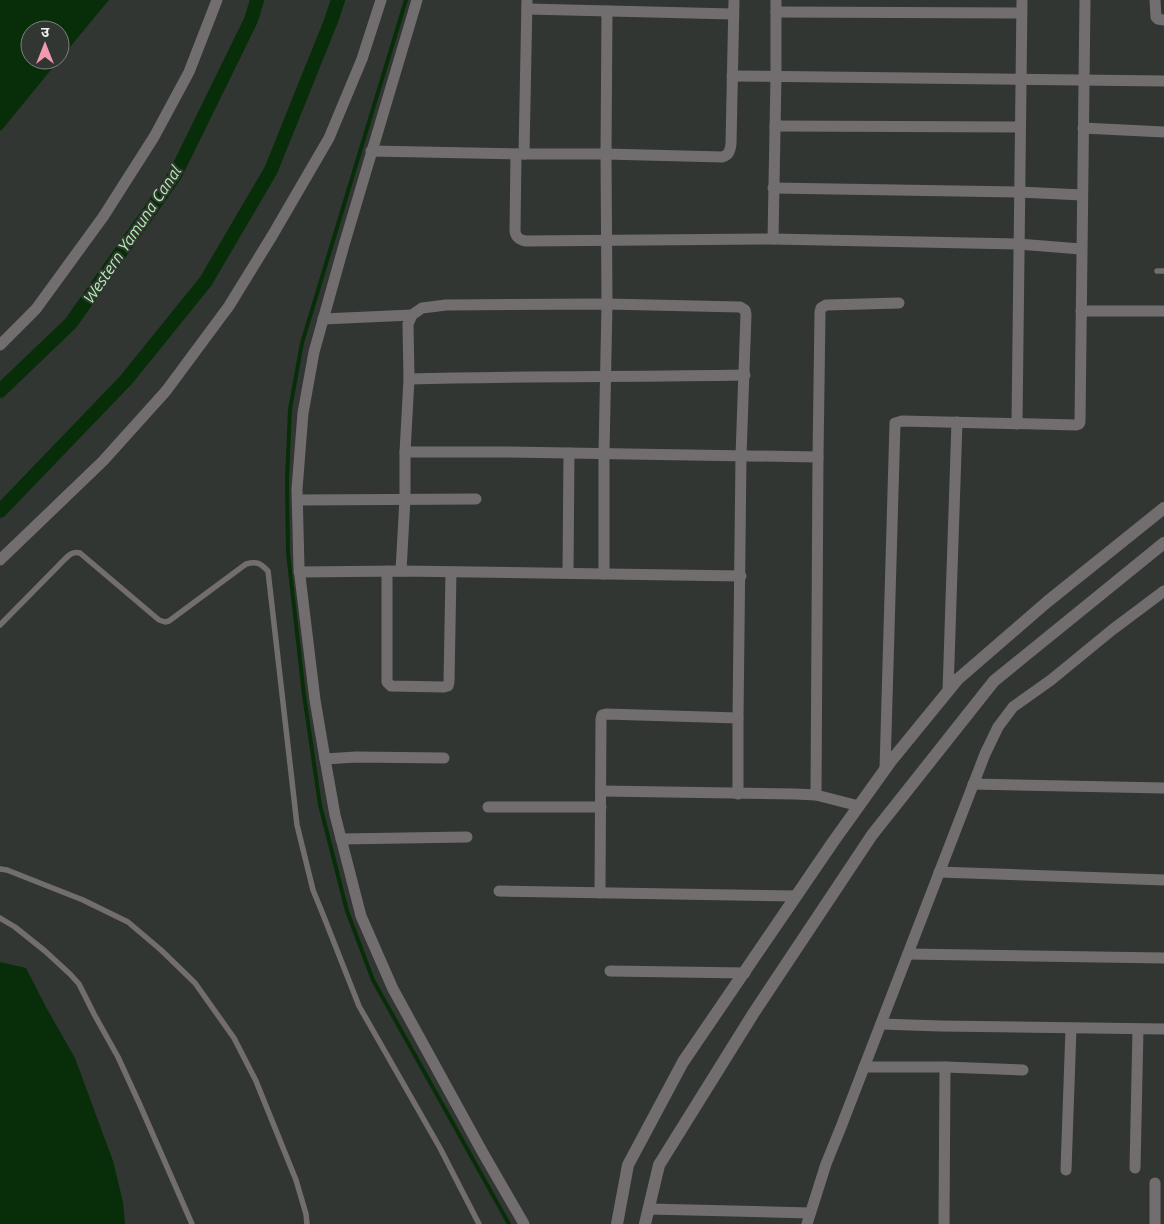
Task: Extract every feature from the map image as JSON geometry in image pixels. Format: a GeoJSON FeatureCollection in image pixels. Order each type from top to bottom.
{"type":"FeatureCollection","features":[{"type":"Feature","properties":{"kind":"street"},"geometry":{"type":"LineString","coordinates":[[0,345],[36,309],[103,217],[144,153],[188,72],[217,0]]}},
{"type":"Feature","properties":{"kind":"street"},"geometry":{"type":"LineString","coordinates":[[0,560],[103,461],[166,392],[229,306],[329,138],[362,59],[381,0]]}},
{"type":"Feature","properties":{"kind":"street"},"geometry":{"type":"LineString","coordinates":[[417,0],[314,352],[303,413],[298,500],[299,572],[315,700],[325,759],[335,814],[361,916],[393,989],[524,1224]]}},
{"type":"Feature","properties":{"kind":"street"},"geometry":{"type":"LineString","coordinates":[[372,151],[722,157],[727,155],[731,144],[734,0]]}},
{"type":"Feature","properties":{"kind":"street"},"geometry":{"type":"LineString","coordinates":[[773,239],[776,0]]}},
{"type":"Feature","properties":{"kind":"street"},"geometry":{"type":"LineString","coordinates":[[1017,424],[1022,0]]}},
{"type":"Feature","properties":{"kind":"street"},"geometry":{"type":"LineString","coordinates":[[886,769],[894,425],[902,421],[1017,424],[1079,424],[1080,422],[1085,0]]}},
{"type":"Feature","properties":{"kind":"street"},"geometry":{"type":"LineString","coordinates":[[1155,0],[1156,17],[1164,20]]}},
{"type":"Feature","properties":{"kind":"street"},"geometry":{"type":"LineString","coordinates":[[733,14],[607,11],[527,5],[515,231],[516,236],[520,240],[773,239],[1018,244],[1081,249]]}},
{"type":"Feature","properties":{"kind":"street"},"geometry":{"type":"LineString","coordinates":[[604,574],[607,304],[607,11]]}},
{"type":"Feature","properties":{"kind":"street"},"geometry":{"type":"LineString","coordinates":[[776,12],[1021,13]]}},
{"type":"Feature","properties":{"kind":"street"},"geometry":{"type":"LineString","coordinates":[[732,76],[1164,81]]}},
{"type":"Feature","properties":{"kind":"street"},"geometry":{"type":"LineString","coordinates":[[775,126],[1020,127]]}},
{"type":"Feature","properties":{"kind":"street"},"geometry":{"type":"LineString","coordinates":[[1083,128],[1164,132]]}},
{"type":"Feature","properties":{"kind":"street"},"geometry":{"type":"LineString","coordinates":[[774,188],[1019,192],[1082,195]]}},
{"type":"Feature","properties":{"kind":"street"},"geometry":{"type":"LineString","coordinates":[[816,795],[820,312],[821,308],[826,305],[899,303]]}},
{"type":"Feature","properties":{"kind":"street"},"geometry":{"type":"LineString","coordinates":[[402,571],[409,379],[408,324],[412,315],[422,308],[446,305],[607,304],[740,307],[745,310],[738,794]]}},
{"type":"Feature","properties":{"kind":"street"},"geometry":{"type":"LineString","coordinates":[[1081,311],[1164,311]]}},
{"type":"Feature","properties":{"kind":"street"},"geometry":{"type":"LineString","coordinates":[[323,319],[412,315]]}},
{"type":"Feature","properties":{"kind":"street"},"geometry":{"type":"LineString","coordinates":[[409,379],[745,375]]}},
{"type":"Feature","properties":{"kind":"street"},"geometry":{"type":"LineString","coordinates":[[948,692],[957,422]]}},
{"type":"Feature","properties":{"kind":"street"},"geometry":{"type":"LineString","coordinates":[[405,452],[818,457]]}},
{"type":"Feature","properties":{"kind":"street"},"geometry":{"type":"LineString","coordinates":[[568,573],[569,453]]}},
{"type":"Feature","properties":{"kind":"street"},"geometry":{"type":"LineString","coordinates":[[298,500],[476,498]]}},
{"type":"Feature","properties":{"kind":"street"},"geometry":{"type":"LineString","coordinates":[[618,1224],[628,1166],[683,1062],[858,806],[886,769],[958,679],[1047,602],[1164,508]]}},
{"type":"Feature","properties":{"kind":"street"},"geometry":{"type":"LineString","coordinates":[[645,1224],[659,1166],[753,1014],[872,834],[994,681],[1164,543]]}},
{"type":"Feature","properties":{"kind":"street"},"geometry":{"type":"LineString","coordinates":[[387,571],[387,682],[391,686],[444,687],[448,686],[449,682],[452,572]]}},
{"type":"Feature","properties":{"kind":"street"},"geometry":{"type":"LineString","coordinates":[[299,572],[402,571],[741,576]]}},
{"type":"Feature","properties":{"kind":"street"},"geometry":{"type":"LineString","coordinates":[[649,1209],[808,1218],[826,1164],[880,1024],[973,784],[998,727],[1013,708],[1164,591]]}},
{"type":"Feature","properties":{"kind":"street"},"geometry":{"type":"LineString","coordinates":[[600,893],[602,715],[738,718]]}},
{"type":"Feature","properties":{"kind":"street"},"geometry":{"type":"LineString","coordinates":[[325,759],[356,757],[444,758]]}},
{"type":"Feature","properties":{"kind":"street"},"geometry":{"type":"LineString","coordinates":[[973,784],[1164,788]]}},
{"type":"Feature","properties":{"kind":"street"},"geometry":{"type":"LineString","coordinates":[[601,791],[816,795],[858,806]]}},
{"type":"Feature","properties":{"kind":"street"},"geometry":{"type":"LineString","coordinates":[[488,807],[601,808]]}},
{"type":"Feature","properties":{"kind":"street"},"geometry":{"type":"LineString","coordinates":[[342,839],[467,837]]}},
{"type":"Feature","properties":{"kind":"street"},"geometry":{"type":"LineString","coordinates":[[939,872],[1164,880]]}},
{"type":"Feature","properties":{"kind":"street"},"geometry":{"type":"LineString","coordinates":[[499,892],[796,896]]}},
{"type":"Feature","properties":{"kind":"street"},"geometry":{"type":"LineString","coordinates":[[908,954],[1164,958]]}},
{"type":"Feature","properties":{"kind":"street"},"geometry":{"type":"LineString","coordinates":[[610,971],[745,972]]}},
{"type":"Feature","properties":{"kind":"street"},"geometry":{"type":"LineString","coordinates":[[880,1024],[1164,1029]]}},
{"type":"Feature","properties":{"kind":"street"},"geometry":{"type":"LineString","coordinates":[[1066,1170],[1071,1028]]}},
{"type":"Feature","properties":{"kind":"street"},"geometry":{"type":"LineString","coordinates":[[1135,1168],[1138,1029]]}},
{"type":"Feature","properties":{"kind":"street"},"geometry":{"type":"LineString","coordinates":[[864,1066],[1023,1070]]}},
{"type":"Feature","properties":{"kind":"street"},"geometry":{"type":"LineString","coordinates":[[944,1224],[945,1067]]}},
{"type":"Feature","properties":{"kind":"street"},"geometry":{"type":"LineString","coordinates":[[1155,1183],[1155,1224]]}},
{"type":"Feature","properties":{"kind":"lane"},"geometry":{"type":"LineString","coordinates":[[0,625],[63,561],[76,552],[80,553],[159,620],[165,622],[169,621],[246,564],[258,563],[268,571],[297,825],[312,890],[359,1006],[440,1148],[479,1224]]}},
{"type":"Feature","properties":{"kind":"lane"},"geometry":{"type":"LineString","coordinates":[[0,869],[84,900],[128,922],[161,950],[195,983],[234,1038],[256,1081],[296,1180],[307,1224]]}},
{"type":"Feature","properties":{"kind":"lane"},"geometry":{"type":"LineString","coordinates":[[0,918],[15,927],[45,951],[79,984],[118,1057],[192,1224]]}},
{"type":"Feature","properties":{"kind":"shaded area"},"geometry":{"type":"Polygon","coordinates":[[[0,0],[109,0],[70,47],[70,20],[20,20],[20,70],[51,70],[0,130],[0,0]]]}},
{"type":"Feature","properties":{"kind":"shaded area"},"geometry":{"type":"Polygon","coordinates":[[[0,962],[26,968],[75,1058],[113,1161],[123,1202],[125,1224],[0,1224],[0,962]]]}},
{"type":"Feature","properties":{"kind":"waterway","name":"Western Yamuna Canal"},"geometry":{"type":"LineString","coordinates":[[0,391],[71,323],[175,175],[251,20],[257,0]]}},
{"type":"Feature","properties":{"kind":"waterway"},"geometry":{"type":"LineString","coordinates":[[0,511],[126,380],[206,281],[271,170],[338,0]]}},
{"type":"Feature","properties":{"kind":"waterway"},"geometry":{"type":"LineString","coordinates":[[406,0],[302,343],[290,409],[287,479],[288,553],[304,695],[320,805],[347,911],[373,980],[509,1224]]}}]}
